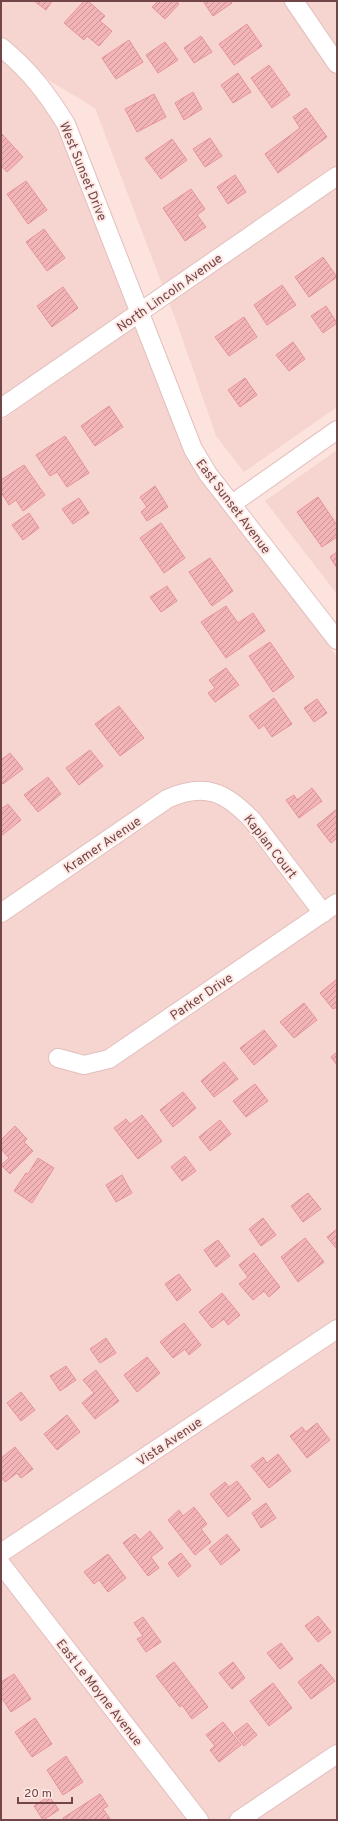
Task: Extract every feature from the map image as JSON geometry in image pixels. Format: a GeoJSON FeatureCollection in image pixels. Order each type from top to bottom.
{"type":"FeatureCollection","features":[{"type":"Feature","properties":{"kind":"street"},"geometry":{"type":"LineString","coordinates":[[294,1],[337,64]]}},
{"type":"Feature","properties":{"kind":"street","name":"West Sunset Drive"},"geometry":{"type":"LineString","coordinates":[[1,47],[32,75],[47,94],[66,124],[140,312]]}},
{"type":"Feature","properties":{"kind":"street","name":"North Lincoln Avenue"},"geometry":{"type":"LineString","coordinates":[[1,408],[337,176]]}},
{"type":"Feature","properties":{"kind":"street","name":"East Sunset Avenue"},"geometry":{"type":"LineString","coordinates":[[140,312],[193,449],[208,474],[337,640]]}},
{"type":"Feature","properties":{"kind":"street"},"geometry":{"type":"LineString","coordinates":[[232,504],[337,430]]}},
{"type":"Feature","properties":{"kind":"street","name":"Kaplan Court"},"geometry":{"type":"LineString","coordinates":[[209,791],[226,796],[240,807],[330,908]]}},
{"type":"Feature","properties":{"kind":"street","name":"Kramer Avenue"},"geometry":{"type":"LineString","coordinates":[[1,913],[167,799],[187,792],[209,791]]}},
{"type":"Feature","properties":{"kind":"street","name":"Parker Drive"},"geometry":{"type":"LineString","coordinates":[[58,1058],[84,1065],[109,1059],[330,908]]}},
{"type":"Feature","properties":{"kind":"street","name":"Vista Avenue"},"geometry":{"type":"LineString","coordinates":[[1,1553],[337,1329]]}},
{"type":"Feature","properties":{"kind":"street","name":"East Le Moyne Avenue"},"geometry":{"type":"LineString","coordinates":[[1,1564],[199,1820]]}},
{"type":"Feature","properties":{"kind":"street"},"geometry":{"type":"LineString","coordinates":[[239,1820],[337,1754]]}},
{"type":"Feature","properties":{"kind":"shaded area"},"geometry":{"type":"Polygon","coordinates":[[[1,1],[337,1],[337,407],[244,472],[216,436],[178,326],[95,108],[50,81],[9,43],[1,38],[1,1]]]}},
{"type":"Feature","properties":{"kind":"shaded area"},"geometry":{"type":"Polygon","coordinates":[[[1,57],[39,94],[62,130],[131,309],[1,400],[1,57]]]}},
{"type":"Feature","properties":{"kind":"shaded area"},"geometry":{"type":"Polygon","coordinates":[[[137,322],[190,460],[337,657],[337,1820],[1,1820],[1,421],[137,322]]]}},
{"type":"Feature","properties":{"kind":"shaded area"},"geometry":{"type":"Polygon","coordinates":[[[337,450],[337,594],[265,501],[337,450]]]}},
{"type":"Feature","properties":{"kind":"building"},"geometry":{"type":"Polygon","coordinates":[[[34,1],[52,1],[46,10],[34,1]]]}},
{"type":"Feature","properties":{"kind":"building"},"geometry":{"type":"Polygon","coordinates":[[[84,1],[88,1],[105,16],[100,21],[112,31],[99,46],[87,36],[84,40],[64,23],[84,1]]]}},
{"type":"Feature","properties":{"kind":"building"},"geometry":{"type":"Polygon","coordinates":[[[158,1],[176,1],[179,4],[165,19],[152,7],[158,1]]]}},
{"type":"Feature","properties":{"kind":"building"},"geometry":{"type":"Polygon","coordinates":[[[203,1],[231,1],[232,3],[213,16],[203,1]]]}},
{"type":"Feature","properties":{"kind":"building"},"geometry":{"type":"Polygon","coordinates":[[[247,24],[262,46],[234,65],[219,44],[247,24]]]}},
{"type":"Feature","properties":{"kind":"building"},"geometry":{"type":"Polygon","coordinates":[[[201,36],[212,52],[194,63],[184,48],[201,36]]]}},
{"type":"Feature","properties":{"kind":"building"},"geometry":{"type":"Polygon","coordinates":[[[129,40],[143,62],[116,79],[102,58],[129,40]]]}},
{"type":"Feature","properties":{"kind":"building"},"geometry":{"type":"Polygon","coordinates":[[[165,42],[178,60],[158,73],[146,55],[165,42]]]}},
{"type":"Feature","properties":{"kind":"building"},"geometry":{"type":"Polygon","coordinates":[[[269,65],[290,95],[272,108],[251,78],[269,65]]]}},
{"type":"Feature","properties":{"kind":"building"},"geometry":{"type":"Polygon","coordinates":[[[238,73],[251,92],[233,103],[221,85],[238,73]]]}},
{"type":"Feature","properties":{"kind":"building"},"geometry":{"type":"Polygon","coordinates":[[[193,92],[202,109],[184,120],[175,103],[193,92]]]}},
{"type":"Feature","properties":{"kind":"building"},"geometry":{"type":"Polygon","coordinates":[[[154,94],[166,117],[137,132],[125,109],[154,94]]]}},
{"type":"Feature","properties":{"kind":"building"},"geometry":{"type":"Polygon","coordinates":[[[306,108],[327,137],[278,173],[265,154],[300,128],[293,117],[306,108]]]}},
{"type":"Feature","properties":{"kind":"building"},"geometry":{"type":"Polygon","coordinates":[[[1,133],[23,157],[7,172],[1,166],[1,133]]]}},
{"type":"Feature","properties":{"kind":"building"},"geometry":{"type":"Polygon","coordinates":[[[210,138],[222,156],[205,167],[193,149],[210,138]]]}},
{"type":"Feature","properties":{"kind":"building"},"geometry":{"type":"Polygon","coordinates":[[[172,139],[187,160],[161,179],[145,158],[172,139]]]}},
{"type":"Feature","properties":{"kind":"building"},"geometry":{"type":"Polygon","coordinates":[[[235,175],[246,192],[228,204],[217,187],[235,175]]]}},
{"type":"Feature","properties":{"kind":"building"},"geometry":{"type":"Polygon","coordinates":[[[26,181],[47,210],[28,224],[7,194],[26,181]]]}},
{"type":"Feature","properties":{"kind":"building"},"geometry":{"type":"Polygon","coordinates":[[[191,189],[205,209],[197,215],[206,227],[185,241],[163,208],[191,189]]]}},
{"type":"Feature","properties":{"kind":"building"},"geometry":{"type":"Polygon","coordinates":[[[44,229],[65,258],[47,271],[26,242],[44,229]]]}},
{"type":"Feature","properties":{"kind":"building"},"geometry":{"type":"Polygon","coordinates":[[[323,257],[337,277],[309,297],[295,277],[323,257]]]}},
{"type":"Feature","properties":{"kind":"building"},"geometry":{"type":"Polygon","coordinates":[[[282,285],[296,305],[267,325],[254,305],[282,285]]]}},
{"type":"Feature","properties":{"kind":"building"},"geometry":{"type":"Polygon","coordinates":[[[63,287],[78,308],[52,327],[37,306],[63,287]]]}},
{"type":"Feature","properties":{"kind":"building"},"geometry":{"type":"Polygon","coordinates":[[[326,306],[337,323],[323,333],[311,316],[326,306]]]}},
{"type":"Feature","properties":{"kind":"building"},"geometry":{"type":"Polygon","coordinates":[[[244,317],[257,337],[229,356],[215,337],[244,317]]]}},
{"type":"Feature","properties":{"kind":"building"},"geometry":{"type":"Polygon","coordinates":[[[293,342],[305,359],[289,371],[276,355],[293,342]]]}},
{"type":"Feature","properties":{"kind":"building"},"geometry":{"type":"Polygon","coordinates":[[[245,378],[257,395],[240,407],[228,390],[245,378]]]}},
{"type":"Feature","properties":{"kind":"building"},"geometry":{"type":"Polygon","coordinates":[[[109,406],[123,427],[95,446],[81,426],[109,406]]]}},
{"type":"Feature","properties":{"kind":"building"},"geometry":{"type":"Polygon","coordinates":[[[65,436],[89,473],[67,487],[57,472],[50,476],[36,455],[65,436]]]}},
{"type":"Feature","properties":{"kind":"building"},"geometry":{"type":"Polygon","coordinates":[[[24,465],[45,495],[23,511],[16,500],[9,505],[1,492],[1,480],[24,465]]]}},
{"type":"Feature","properties":{"kind":"building"},"geometry":{"type":"Polygon","coordinates":[[[155,486],[168,507],[147,521],[141,512],[147,507],[140,497],[155,486]]]}},
{"type":"Feature","properties":{"kind":"building"},"geometry":{"type":"Polygon","coordinates":[[[318,497],[337,525],[337,537],[322,547],[297,512],[318,497]]]}},
{"type":"Feature","properties":{"kind":"building"},"geometry":{"type":"Polygon","coordinates":[[[79,498],[89,513],[73,524],[62,509],[79,498]]]}},
{"type":"Feature","properties":{"kind":"building"},"geometry":{"type":"Polygon","coordinates":[[[29,513],[39,528],[23,540],[12,525],[29,513]]]}},
{"type":"Feature","properties":{"kind":"building"},"geometry":{"type":"Polygon","coordinates":[[[161,523],[185,558],[164,573],[140,538],[161,523]]]}},
{"type":"Feature","properties":{"kind":"building"},"geometry":{"type":"Polygon","coordinates":[[[337,552],[337,568],[330,557],[337,552]]]}},
{"type":"Feature","properties":{"kind":"building"},"geometry":{"type":"Polygon","coordinates":[[[210,558],[233,591],[212,606],[189,572],[210,558]]]}},
{"type":"Feature","properties":{"kind":"building"},"geometry":{"type":"Polygon","coordinates":[[[167,586],[177,601],[161,612],[150,597],[167,586]]]}},
{"type":"Feature","properties":{"kind":"building"},"geometry":{"type":"Polygon","coordinates":[[[226,606],[238,623],[253,613],[265,631],[226,658],[201,622],[226,606]]]}},
{"type":"Feature","properties":{"kind":"building"},"geometry":{"type":"Polygon","coordinates":[[[270,642],[294,677],[273,692],[249,656],[270,642]]]}},
{"type":"Feature","properties":{"kind":"building"},"geometry":{"type":"Polygon","coordinates":[[[226,668],[239,685],[215,702],[208,693],[215,688],[209,680],[226,668]]]}},
{"type":"Feature","properties":{"kind":"building"},"geometry":{"type":"Polygon","coordinates":[[[274,698],[292,724],[272,737],[264,725],[259,729],[249,716],[274,698]]]}},
{"type":"Feature","properties":{"kind":"building"},"geometry":{"type":"Polygon","coordinates":[[[317,699],[327,713],[314,722],[304,708],[317,699]]]}},
{"type":"Feature","properties":{"kind":"building"},"geometry":{"type":"Polygon","coordinates":[[[119,706],[144,738],[120,756],[95,724],[119,706]]]}},
{"type":"Feature","properties":{"kind":"building"},"geometry":{"type":"Polygon","coordinates":[[[90,750],[103,766],[79,785],[66,768],[90,750]]]}},
{"type":"Feature","properties":{"kind":"building"},"geometry":{"type":"Polygon","coordinates":[[[10,753],[23,769],[3,784],[1,781],[1,760],[10,753]]]}},
{"type":"Feature","properties":{"kind":"building"},"geometry":{"type":"Polygon","coordinates":[[[48,777],[61,794],[38,812],[24,795],[48,777]]]}},
{"type":"Feature","properties":{"kind":"building"},"geometry":{"type":"Polygon","coordinates":[[[312,788],[322,801],[299,818],[286,800],[294,795],[297,800],[312,788]]]}},
{"type":"Feature","properties":{"kind":"building"},"geometry":{"type":"Polygon","coordinates":[[[8,804],[21,820],[1,836],[1,809],[8,804]]]}},
{"type":"Feature","properties":{"kind":"building"},"geometry":{"type":"Polygon","coordinates":[[[337,809],[337,838],[331,843],[317,825],[337,809]]]}},
{"type":"Feature","properties":{"kind":"building"},"geometry":{"type":"Polygon","coordinates":[[[337,979],[337,1007],[333,1009],[320,993],[337,979]]]}},
{"type":"Feature","properties":{"kind":"building"},"geometry":{"type":"Polygon","coordinates":[[[304,1003],[317,1020],[294,1038],[280,1022],[304,1003]]]}},
{"type":"Feature","properties":{"kind":"building"},"geometry":{"type":"Polygon","coordinates":[[[264,1030],[277,1046],[254,1065],[240,1048],[264,1030]]]}},
{"type":"Feature","properties":{"kind":"building"},"geometry":{"type":"Polygon","coordinates":[[[337,1052],[337,1065],[331,1057],[337,1052]]]}},
{"type":"Feature","properties":{"kind":"building"},"geometry":{"type":"Polygon","coordinates":[[[224,1062],[238,1079],[214,1097],[201,1081],[224,1062]]]}},
{"type":"Feature","properties":{"kind":"building"},"geometry":{"type":"Polygon","coordinates":[[[255,1084],[268,1101],[246,1117],[233,1101],[255,1084]]]}},
{"type":"Feature","properties":{"kind":"building"},"geometry":{"type":"Polygon","coordinates":[[[183,1092],[196,1108],[173,1127],[160,1110],[183,1092]]]}},
{"type":"Feature","properties":{"kind":"building"},"geometry":{"type":"Polygon","coordinates":[[[142,1115],[162,1141],[138,1159],[114,1128],[126,1119],[130,1124],[142,1115]]]}},
{"type":"Feature","properties":{"kind":"building"},"geometry":{"type":"Polygon","coordinates":[[[220,1120],[231,1134],[210,1151],[199,1137],[220,1120]]]}},
{"type":"Feature","properties":{"kind":"building"},"geometry":{"type":"Polygon","coordinates":[[[15,1126],[27,1139],[24,1142],[33,1151],[10,1174],[1,1165],[9,1158],[1,1149],[1,1140],[15,1126]]]}},
{"type":"Feature","properties":{"kind":"building"},"geometry":{"type":"Polygon","coordinates":[[[185,1156],[196,1171],[182,1181],[171,1167],[185,1156]]]}},
{"type":"Feature","properties":{"kind":"building"},"geometry":{"type":"Polygon","coordinates":[[[38,1158],[54,1168],[32,1203],[14,1191],[26,1173],[28,1174],[38,1158]]]}},
{"type":"Feature","properties":{"kind":"building"},"geometry":{"type":"Polygon","coordinates":[[[122,1175],[132,1193],[116,1202],[106,1185],[122,1175]]]}},
{"type":"Feature","properties":{"kind":"building"},"geometry":{"type":"Polygon","coordinates":[[[308,1193],[321,1209],[303,1222],[291,1206],[308,1193]]]}},
{"type":"Feature","properties":{"kind":"building"},"geometry":{"type":"Polygon","coordinates":[[[263,1218],[276,1235],[261,1246],[249,1229],[263,1218]]]}},
{"type":"Feature","properties":{"kind":"building"},"geometry":{"type":"Polygon","coordinates":[[[337,1229],[337,1249],[327,1237],[337,1229]]]}},
{"type":"Feature","properties":{"kind":"building"},"geometry":{"type":"Polygon","coordinates":[[[305,1238],[324,1262],[298,1282],[281,1257],[305,1238]]]}},
{"type":"Feature","properties":{"kind":"building"},"geometry":{"type":"Polygon","coordinates":[[[218,1240],[230,1256],[216,1267],[204,1250],[218,1240]]]}},
{"type":"Feature","properties":{"kind":"building"},"geometry":{"type":"Polygon","coordinates":[[[254,1253],[280,1287],[269,1297],[264,1291],[253,1300],[239,1284],[248,1277],[239,1265],[254,1253]]]}},
{"type":"Feature","properties":{"kind":"building"},"geometry":{"type":"Polygon","coordinates":[[[179,1274],[191,1290],[177,1301],[165,1284],[179,1274]]]}},
{"type":"Feature","properties":{"kind":"building"},"geometry":{"type":"Polygon","coordinates":[[[222,1293],[240,1315],[228,1325],[224,1319],[212,1328],[199,1312],[222,1293]]]}},
{"type":"Feature","properties":{"kind":"building"},"geometry":{"type":"Polygon","coordinates":[[[184,1323],[201,1345],[189,1355],[185,1349],[173,1358],[160,1342],[184,1323]]]}},
{"type":"Feature","properties":{"kind":"building"},"geometry":{"type":"Polygon","coordinates":[[[106,1338],[116,1353],[100,1363],[90,1349],[106,1338]]]}},
{"type":"Feature","properties":{"kind":"building"},"geometry":{"type":"Polygon","coordinates":[[[147,1357],[160,1373],[137,1392],[124,1375],[147,1357]]]}},
{"type":"Feature","properties":{"kind":"building"},"geometry":{"type":"Polygon","coordinates":[[[66,1366],[76,1380],[60,1391],[50,1376],[66,1366]]]}},
{"type":"Feature","properties":{"kind":"building"},"geometry":{"type":"Polygon","coordinates":[[[96,1370],[119,1401],[95,1419],[82,1403],[94,1393],[83,1380],[96,1370]]]}},
{"type":"Feature","properties":{"kind":"building"},"geometry":{"type":"Polygon","coordinates":[[[21,1392],[35,1410],[21,1421],[7,1403],[21,1392]]]}},
{"type":"Feature","properties":{"kind":"building"},"geometry":{"type":"Polygon","coordinates":[[[67,1415],[80,1432],[57,1450],[44,1434],[67,1415]]]}},
{"type":"Feature","properties":{"kind":"building"},"geometry":{"type":"Polygon","coordinates":[[[317,1423],[330,1440],[307,1458],[290,1436],[302,1427],[306,1432],[317,1423]]]}},
{"type":"Feature","properties":{"kind":"building"},"geometry":{"type":"Polygon","coordinates":[[[15,1447],[33,1469],[21,1478],[17,1473],[5,1482],[1,1477],[1,1458],[15,1447]]]}},
{"type":"Feature","properties":{"kind":"building"},"geometry":{"type":"Polygon","coordinates":[[[278,1454],[291,1471],[269,1488],[251,1466],[263,1457],[267,1463],[278,1454]]]}},
{"type":"Feature","properties":{"kind":"building"},"geometry":{"type":"Polygon","coordinates":[[[237,1481],[251,1499],[228,1517],[210,1494],[225,1482],[229,1487],[237,1481]]]}},
{"type":"Feature","properties":{"kind":"building"},"geometry":{"type":"Polygon","coordinates":[[[266,1503],[276,1518],[261,1528],[252,1513],[266,1503]]]}},
{"type":"Feature","properties":{"kind":"building"},"geometry":{"type":"Polygon","coordinates":[[[194,1507],[207,1524],[201,1529],[211,1542],[195,1555],[168,1520],[179,1510],[183,1516],[194,1507]]]}},
{"type":"Feature","properties":{"kind":"building"},"geometry":{"type":"Polygon","coordinates":[[[150,1531],[163,1548],[151,1557],[159,1568],[148,1576],[123,1543],[135,1534],[140,1540],[150,1531]]]}},
{"type":"Feature","properties":{"kind":"building"},"geometry":{"type":"Polygon","coordinates":[[[227,1534],[240,1550],[221,1565],[209,1549],[227,1534]]]}},
{"type":"Feature","properties":{"kind":"building"},"geometry":{"type":"Polygon","coordinates":[[[181,1553],[191,1566],[178,1577],[168,1563],[181,1553]]]}},
{"type":"Feature","properties":{"kind":"building"},"geometry":{"type":"Polygon","coordinates":[[[108,1554],[126,1578],[108,1592],[99,1580],[94,1584],[84,1572],[108,1554]]]}},
{"type":"Feature","properties":{"kind":"building"},"geometry":{"type":"Polygon","coordinates":[[[318,1616],[331,1632],[318,1642],[305,1626],[318,1616]]]}},
{"type":"Feature","properties":{"kind":"building"},"geometry":{"type":"Polygon","coordinates":[[[143,1617],[161,1642],[146,1652],[137,1639],[143,1636],[134,1623],[143,1617]]]}},
{"type":"Feature","properties":{"kind":"building"},"geometry":{"type":"Polygon","coordinates":[[[281,1643],[293,1659],[280,1669],[267,1653],[281,1643]]]}},
{"type":"Feature","properties":{"kind":"building"},"geometry":{"type":"Polygon","coordinates":[[[174,1662],[208,1707],[192,1719],[182,1705],[180,1707],[156,1676],[174,1662]]]}},
{"type":"Feature","properties":{"kind":"building"},"geometry":{"type":"Polygon","coordinates":[[[233,1662],[245,1678],[232,1689],[219,1673],[233,1662]]]}},
{"type":"Feature","properties":{"kind":"building"},"geometry":{"type":"Polygon","coordinates":[[[321,1664],[335,1681],[311,1699],[298,1682],[321,1664]]]}},
{"type":"Feature","properties":{"kind":"building"},"geometry":{"type":"Polygon","coordinates":[[[14,1674],[31,1699],[11,1712],[1,1697],[1,1682],[14,1674]]]}},
{"type":"Feature","properties":{"kind":"building"},"geometry":{"type":"Polygon","coordinates":[[[273,1683],[292,1708],[269,1726],[250,1701],[273,1683]]]}},
{"type":"Feature","properties":{"kind":"building"},"geometry":{"type":"Polygon","coordinates":[[[35,1718],[52,1744],[32,1757],[15,1732],[35,1718]]]}},
{"type":"Feature","properties":{"kind":"building"},"geometry":{"type":"Polygon","coordinates":[[[223,1722],[241,1745],[219,1762],[210,1750],[215,1746],[206,1735],[223,1722]]]}},
{"type":"Feature","properties":{"kind":"building"},"geometry":{"type":"Polygon","coordinates":[[[247,1723],[257,1735],[244,1746],[234,1733],[247,1723]]]}},
{"type":"Feature","properties":{"kind":"building"},"geometry":{"type":"Polygon","coordinates":[[[66,1756],[83,1782],[63,1795],[47,1770],[66,1756]]]}},
{"type":"Feature","properties":{"kind":"building"},"geometry":{"type":"Polygon","coordinates":[[[100,1794],[108,1806],[103,1809],[111,1820],[64,1820],[63,1818],[100,1794]]]}},
{"type":"Feature","properties":{"kind":"building"},"geometry":{"type":"Polygon","coordinates":[[[49,1796],[59,1810],[43,1820],[34,1806],[49,1796]]]}}]}
